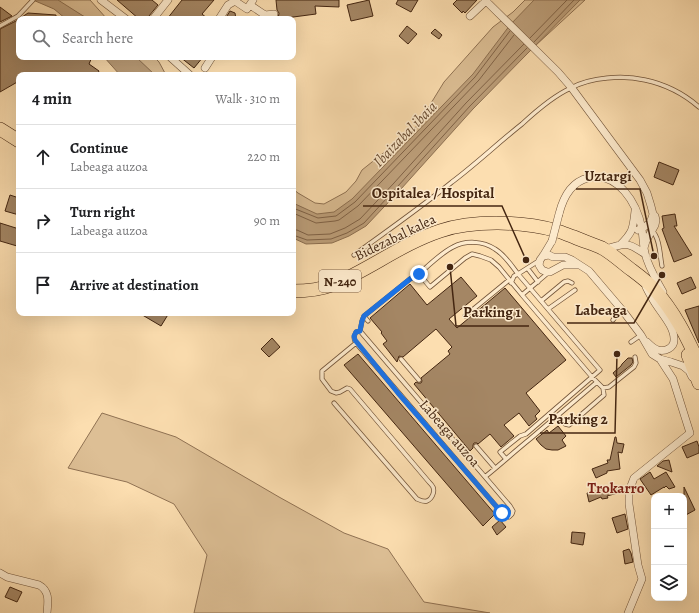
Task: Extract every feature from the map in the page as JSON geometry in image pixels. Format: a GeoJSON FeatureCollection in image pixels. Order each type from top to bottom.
{"type":"FeatureCollection","features":[{"type":"Feature","properties":{"kind":"highway"},"geometry":{"type":"LineString","coordinates":[[0,129],[16,139]]}},
{"type":"Feature","properties":{"kind":"highway","name":"Bidezabal kalea"},"geometry":{"type":"LineString","coordinates":[[296,291],[317,289],[331,285],[408,245],[440,231],[459,226],[497,223],[530,226],[557,231],[603,249]]}},
{"type":"Feature","properties":{"kind":"highway","name":"N-240"},"geometry":{"type":"LineString","coordinates":[[603,249],[654,288],[684,330],[699,364]]}},
{"type":"Feature","properties":{"kind":"highway","name":"N-240"},"geometry":{"type":"LineString","coordinates":[[634,272],[661,304],[677,330],[699,383]]}},
{"type":"Feature","properties":{"kind":"street"},"geometry":{"type":"LineString","coordinates":[[101,0],[122,16]]}},
{"type":"Feature","properties":{"kind":"street"},"geometry":{"type":"LineString","coordinates":[[470,16],[486,0],[571,87],[640,180],[647,193],[652,206],[653,214],[655,216],[656,225],[646,241],[645,251]]}},
{"type":"Feature","properties":{"kind":"street"},"geometry":{"type":"LineString","coordinates":[[155,16],[164,1]]}},
{"type":"Feature","properties":{"kind":"street"},"geometry":{"type":"LineString","coordinates":[[221,16],[228,5],[236,1],[250,4],[265,15],[274,14]]}},
{"type":"Feature","properties":{"kind":"street"},"geometry":{"type":"LineString","coordinates":[[173,60],[187,72]]}},
{"type":"Feature","properties":{"kind":"street"},"geometry":{"type":"LineString","coordinates":[[205,68],[210,60]]}},
{"type":"Feature","properties":{"kind":"street"},"geometry":{"type":"LineString","coordinates":[[579,265],[563,266],[552,271],[544,271],[539,265],[552,241],[562,204],[570,189],[578,182],[586,178],[597,177],[608,179],[617,184],[628,195],[635,207],[643,228],[645,251],[648,263],[677,319]]}},
{"type":"Feature","properties":{"kind":"street"},"geometry":{"type":"LineString","coordinates":[[631,233],[634,223],[635,207]]}},
{"type":"Feature","properties":{"kind":"street"},"geometry":{"type":"LineString","coordinates":[[620,245],[631,233],[643,228],[651,221],[653,214]]}},
{"type":"Feature","properties":{"kind":"street"},"geometry":{"type":"LineString","coordinates":[[643,228],[652,231]]}},
{"type":"Feature","properties":{"kind":"street"},"geometry":{"type":"LineString","coordinates":[[552,241],[553,257],[556,264],[552,271]]}},
{"type":"Feature","properties":{"kind":"street"},"geometry":{"type":"LineString","coordinates":[[603,249],[620,245],[630,245],[645,251]]}},
{"type":"Feature","properties":{"kind":"street"},"geometry":{"type":"LineString","coordinates":[[542,258],[550,255],[553,257],[565,257],[572,260],[589,271],[622,309],[652,354],[660,360],[673,379],[690,433],[634,478],[629,491],[629,504],[638,565],[642,579],[628,613]]}},
{"type":"Feature","properties":{"kind":"street"},"geometry":{"type":"LineString","coordinates":[[642,337],[659,350],[666,350],[670,348],[673,345],[674,340],[673,332],[646,287]]}},
{"type":"Feature","properties":{"kind":"street"},"geometry":{"type":"LineString","coordinates":[[660,360],[682,366],[689,372],[699,387]]}},
{"type":"Feature","properties":{"kind":"street"},"geometry":{"type":"LineString","coordinates":[[673,379],[676,371],[682,366]]}},
{"type":"Feature","properties":{"kind":"street"},"geometry":{"type":"LineString","coordinates":[[0,573],[7,577],[43,587],[47,593],[48,599],[47,613]]}},
{"type":"Feature","properties":{"kind":"lane"},"geometry":{"type":"LineString","coordinates":[[18,16],[32,0]]}},
{"type":"Feature","properties":{"kind":"lane"},"geometry":{"type":"LineString","coordinates":[[0,26],[16,17]]}},
{"type":"Feature","properties":{"kind":"lane"},"geometry":{"type":"LineString","coordinates":[[571,87],[594,79],[628,78],[645,80],[662,85],[677,92],[699,107]]}},
{"type":"Feature","properties":{"kind":"lane","name":"Bidezabal kalea"},"geometry":{"type":"LineString","coordinates":[[354,255],[452,182],[543,105],[571,87]]}},
{"type":"Feature","properties":{"kind":"lane"},"geometry":{"type":"LineString","coordinates":[[652,231],[655,233],[662,266]]}},
{"type":"Feature","properties":{"kind":"lane"},"geometry":{"type":"LineString","coordinates":[[334,403],[417,499],[425,501],[431,497],[433,494],[433,488],[429,482],[350,389],[347,388],[336,393],[331,391],[322,379],[322,371],[356,343],[354,336],[356,332],[360,331],[364,316],[454,246],[469,242],[483,243],[495,249],[505,257],[600,370],[592,377]]}},
{"type":"Feature","properties":{"kind":"lane"},"geometry":{"type":"LineString","coordinates":[[419,274],[430,288],[465,258],[472,254],[491,260],[499,268],[603,388],[604,395],[569,425],[565,424],[558,415]]}},
{"type":"Feature","properties":{"kind":"lane"},"geometry":{"type":"LineString","coordinates":[[465,316],[510,281],[514,276],[528,269],[542,258]]}},
{"type":"Feature","properties":{"kind":"lane"},"geometry":{"type":"LineString","coordinates":[[528,269],[538,282]]}},
{"type":"Feature","properties":{"kind":"lane"},"geometry":{"type":"LineString","coordinates":[[522,295],[552,271]]}},
{"type":"Feature","properties":{"kind":"lane"},"geometry":{"type":"LineString","coordinates":[[541,301],[564,282],[568,281],[572,283]]}},
{"type":"Feature","properties":{"kind":"lane"},"geometry":{"type":"LineString","coordinates":[[548,310],[575,290]]}},
{"type":"Feature","properties":{"kind":"lane"},"geometry":{"type":"LineString","coordinates":[[613,320],[622,309]]}},
{"type":"Feature","properties":{"kind":"lane"},"geometry":{"type":"LineString","coordinates":[[364,316],[368,321]]}},
{"type":"Feature","properties":{"kind":"lane","name":"Labeaga auzoa"},"geometry":{"type":"LineString","coordinates":[[356,343],[502,513],[509,517],[514,511],[486,476],[360,331]]}},
{"type":"Feature","properties":{"kind":"lane"},"geometry":{"type":"LineString","coordinates":[[631,342],[642,337]]}},
{"type":"Feature","properties":{"kind":"lane"},"geometry":{"type":"LineString","coordinates":[[603,388],[609,388],[634,367],[636,363],[634,357]]}},
{"type":"Feature","properties":{"kind":"lane"},"geometry":{"type":"LineString","coordinates":[[401,359],[419,380]]}},
{"type":"Feature","properties":{"kind":"lane","name":"Labeaga auzoa"},"geometry":{"type":"LineString","coordinates":[[506,459],[500,452],[520,436],[526,434],[592,377]]}},
{"type":"Feature","properties":{"kind":"lane","name":"Labeaga auzoa"},"geometry":{"type":"LineString","coordinates":[[486,476],[597,382]]}},
{"type":"Feature","properties":{"kind":"lane"},"geometry":{"type":"LineString","coordinates":[[476,446],[495,468]]}},
{"type":"Feature","properties":{"kind":"shaded area"},"geometry":{"type":"Polygon","coordinates":[[[55,0],[90,0],[104,16],[83,16],[55,0]]]}},
{"type":"Feature","properties":{"kind":"shaded area"},"geometry":{"type":"Polygon","coordinates":[[[525,0],[585,0],[446,128],[335,239],[296,215],[296,191],[315,203],[324,204],[346,192],[356,181],[362,170],[417,126],[444,82],[493,27],[513,12],[525,0]]]}},
{"type":"Feature","properties":{"kind":"shaded area"},"geometry":{"type":"Polygon","coordinates":[[[127,60],[157,60],[164,72],[137,72],[127,60]]]}},
{"type":"Feature","properties":{"kind":"shaded area"},"geometry":{"type":"Polygon","coordinates":[[[102,413],[176,437],[344,533],[388,549],[424,602],[490,613],[194,613],[207,555],[174,504],[127,482],[68,468],[102,413]]]}},
{"type":"Feature","properties":{"kind":"water"},"geometry":{"type":"Polygon","coordinates":[[[33,0],[58,0],[83,16],[62,16],[54,9],[33,0]]]}},
{"type":"Feature","properties":{"kind":"water"},"geometry":{"type":"Polygon","coordinates":[[[534,0],[580,0],[473,109],[366,226],[349,236],[332,243],[306,244],[296,239],[296,204],[317,214],[334,212],[352,199],[473,74],[510,25],[534,0]]]}},
{"type":"Feature","properties":{"kind":"water"},"geometry":{"type":"Polygon","coordinates":[[[107,60],[139,60],[152,72],[117,72],[107,60]]]}},
{"type":"Feature","properties":{"kind":"building"},"geometry":{"type":"Polygon","coordinates":[[[117,0],[152,0],[158,5],[149,16],[136,16],[117,0]]]}},
{"type":"Feature","properties":{"kind":"building"},"geometry":{"type":"Polygon","coordinates":[[[182,0],[214,0],[202,14],[204,16],[169,16],[182,0]]]}},
{"type":"Feature","properties":{"kind":"building"},"geometry":{"type":"Polygon","coordinates":[[[276,0],[339,0],[339,7],[315,6],[316,14],[296,17],[278,16],[279,13],[277,10],[276,0]]]}},
{"type":"Feature","properties":{"kind":"building"},"geometry":{"type":"Polygon","coordinates":[[[369,0],[373,16],[351,21],[347,5],[369,0]]]}},
{"type":"Feature","properties":{"kind":"building"},"geometry":{"type":"Polygon","coordinates":[[[398,0],[418,0],[411,12],[396,4],[398,0]]]}},
{"type":"Feature","properties":{"kind":"building"},"geometry":{"type":"Polygon","coordinates":[[[457,0],[477,0],[465,13],[463,11],[462,13],[453,4],[457,0]]]}},
{"type":"Feature","properties":{"kind":"building"},"geometry":{"type":"Polygon","coordinates":[[[0,7],[12,16],[0,22],[0,7]]]}},
{"type":"Feature","properties":{"kind":"building"},"geometry":{"type":"Polygon","coordinates":[[[230,11],[235,13],[236,16],[227,16],[230,11]]]}},
{"type":"Feature","properties":{"kind":"building"},"geometry":{"type":"Polygon","coordinates":[[[28,13],[56,15],[56,16],[24,16],[28,13]]]}},
{"type":"Feature","properties":{"kind":"building"},"geometry":{"type":"Polygon","coordinates":[[[16,21],[16,60],[91,60],[89,64],[99,71],[16,72],[16,83],[0,92],[0,29],[16,21]]]}},
{"type":"Feature","properties":{"kind":"building"},"geometry":{"type":"Polygon","coordinates":[[[407,26],[417,34],[408,44],[399,36],[407,26]]]}},
{"type":"Feature","properties":{"kind":"building"},"geometry":{"type":"Polygon","coordinates":[[[435,29],[442,35],[439,39],[431,33],[435,29]]]}},
{"type":"Feature","properties":{"kind":"building"},"geometry":{"type":"Polygon","coordinates":[[[184,60],[201,60],[194,68],[184,60]]]}},
{"type":"Feature","properties":{"kind":"building"},"geometry":{"type":"Polygon","coordinates":[[[659,162],[679,170],[673,185],[654,177],[659,162]]]}},
{"type":"Feature","properties":{"kind":"building"},"geometry":{"type":"Polygon","coordinates":[[[10,195],[16,197],[16,214],[5,211],[10,195]]]}},
{"type":"Feature","properties":{"kind":"building"},"geometry":{"type":"Polygon","coordinates":[[[675,214],[677,226],[674,226],[692,255],[674,262],[662,229],[664,228],[662,216],[675,214]]]}},
{"type":"Feature","properties":{"kind":"building"},"geometry":{"type":"Polygon","coordinates":[[[0,223],[16,228],[16,246],[0,241],[0,223]]]}},
{"type":"Feature","properties":{"kind":"building"},"geometry":{"type":"Polygon","coordinates":[[[461,277],[477,296],[449,319],[457,328],[505,288],[566,360],[526,393],[540,411],[535,416],[537,419],[529,426],[519,413],[504,425],[514,436],[501,447],[490,434],[478,444],[474,443],[473,448],[470,451],[414,384],[416,382],[421,383],[421,378],[450,354],[448,351],[452,347],[436,329],[403,357],[399,356],[397,362],[383,344],[387,341],[381,333],[382,332],[370,318],[410,284],[427,305],[461,277]]]}},
{"type":"Feature","properties":{"kind":"building"},"geometry":{"type":"Polygon","coordinates":[[[691,277],[696,288],[682,294],[677,283],[691,277]]]}},
{"type":"Feature","properties":{"kind":"building"},"geometry":{"type":"Polygon","coordinates":[[[699,306],[699,343],[685,310],[699,306]]]}},
{"type":"Feature","properties":{"kind":"building"},"geometry":{"type":"Polygon","coordinates":[[[144,316],[167,316],[161,326],[144,316]]]}},
{"type":"Feature","properties":{"kind":"building"},"geometry":{"type":"Polygon","coordinates":[[[272,338],[280,347],[269,357],[261,349],[272,338]]]}},
{"type":"Feature","properties":{"kind":"building"},"geometry":{"type":"Polygon","coordinates":[[[358,354],[495,514],[483,526],[344,365],[358,354]]]}},
{"type":"Feature","properties":{"kind":"building"},"geometry":{"type":"Polygon","coordinates":[[[628,358],[632,358],[633,362],[616,377],[613,373],[628,358]]]}},
{"type":"Feature","properties":{"kind":"building"},"geometry":{"type":"Polygon","coordinates":[[[558,426],[566,436],[562,440],[566,446],[558,450],[546,449],[536,439],[547,430],[549,433],[558,426]]]}},
{"type":"Feature","properties":{"kind":"building"},"geometry":{"type":"Polygon","coordinates":[[[615,437],[617,443],[624,444],[622,453],[618,452],[620,469],[607,471],[607,473],[596,478],[592,469],[608,463],[607,460],[610,460],[615,437]]]}},
{"type":"Feature","properties":{"kind":"building"},"geometry":{"type":"Polygon","coordinates":[[[697,441],[699,453],[687,458],[682,447],[697,441]]]}},
{"type":"Feature","properties":{"kind":"building"},"geometry":{"type":"Polygon","coordinates":[[[669,460],[672,472],[657,466],[663,461],[669,460]]]}},
{"type":"Feature","properties":{"kind":"building"},"geometry":{"type":"Polygon","coordinates":[[[650,472],[654,479],[666,472],[675,487],[669,489],[666,486],[654,493],[651,493],[651,495],[640,479],[650,472]]]}},
{"type":"Feature","properties":{"kind":"building"},"geometry":{"type":"Polygon","coordinates":[[[616,486],[618,493],[607,496],[608,498],[602,499],[601,497],[589,502],[587,493],[602,491],[616,486]]]}},
{"type":"Feature","properties":{"kind":"building"},"geometry":{"type":"Polygon","coordinates":[[[687,493],[695,510],[687,514],[687,493]]]}},
{"type":"Feature","properties":{"kind":"building"},"geometry":{"type":"Polygon","coordinates":[[[625,514],[628,529],[617,533],[612,518],[625,514]]]}},
{"type":"Feature","properties":{"kind":"building"},"geometry":{"type":"Polygon","coordinates":[[[500,520],[506,527],[497,535],[492,527],[500,520]]]}},
{"type":"Feature","properties":{"kind":"building"},"geometry":{"type":"Polygon","coordinates":[[[572,532],[585,533],[583,545],[571,543],[572,532]]]}},
{"type":"Feature","properties":{"kind":"building"},"geometry":{"type":"Polygon","coordinates":[[[629,549],[633,562],[625,564],[623,551],[629,549]]]}},
{"type":"Feature","properties":{"kind":"building"},"geometry":{"type":"Polygon","coordinates":[[[10,587],[22,592],[17,602],[5,597],[10,587]]]}},
{"type":"Feature","properties":{"kind":"place","name":"Uztargi"},"geometry":{"type":"Point","coordinates":[654,256]}},
{"type":"Feature","properties":{"kind":"place","name":"Ospitalea / Hospital"},"geometry":{"type":"Point","coordinates":[526,260]}},
{"type":"Feature","properties":{"kind":"place","name":"Parking 1"},"geometry":{"type":"Point","coordinates":[450,267]}},
{"type":"Feature","properties":{"kind":"place","name":"Labeaga"},"geometry":{"type":"Point","coordinates":[662,275]}},
{"type":"Feature","properties":{"kind":"place","name":"Parking 2"},"geometry":{"type":"Point","coordinates":[617,354]}},
{"type":"Feature","properties":{"kind":"district","name":"Trokarro"},"geometry":{"type":"Point","coordinates":[616,488]}},
{"type":"Feature","properties":{"kind":"route"},"geometry":{"type":"LineString","coordinates":[[419,274],[410,279],[364,316],[360,331],[356,332],[354,336],[355,340],[398,393],[502,513]]}},
{"type":"Feature","properties":{"kind":"water label","name":"Ibaizabal ibaia"},"geometry":{"type":"Point","coordinates":[405,134]}}]}
